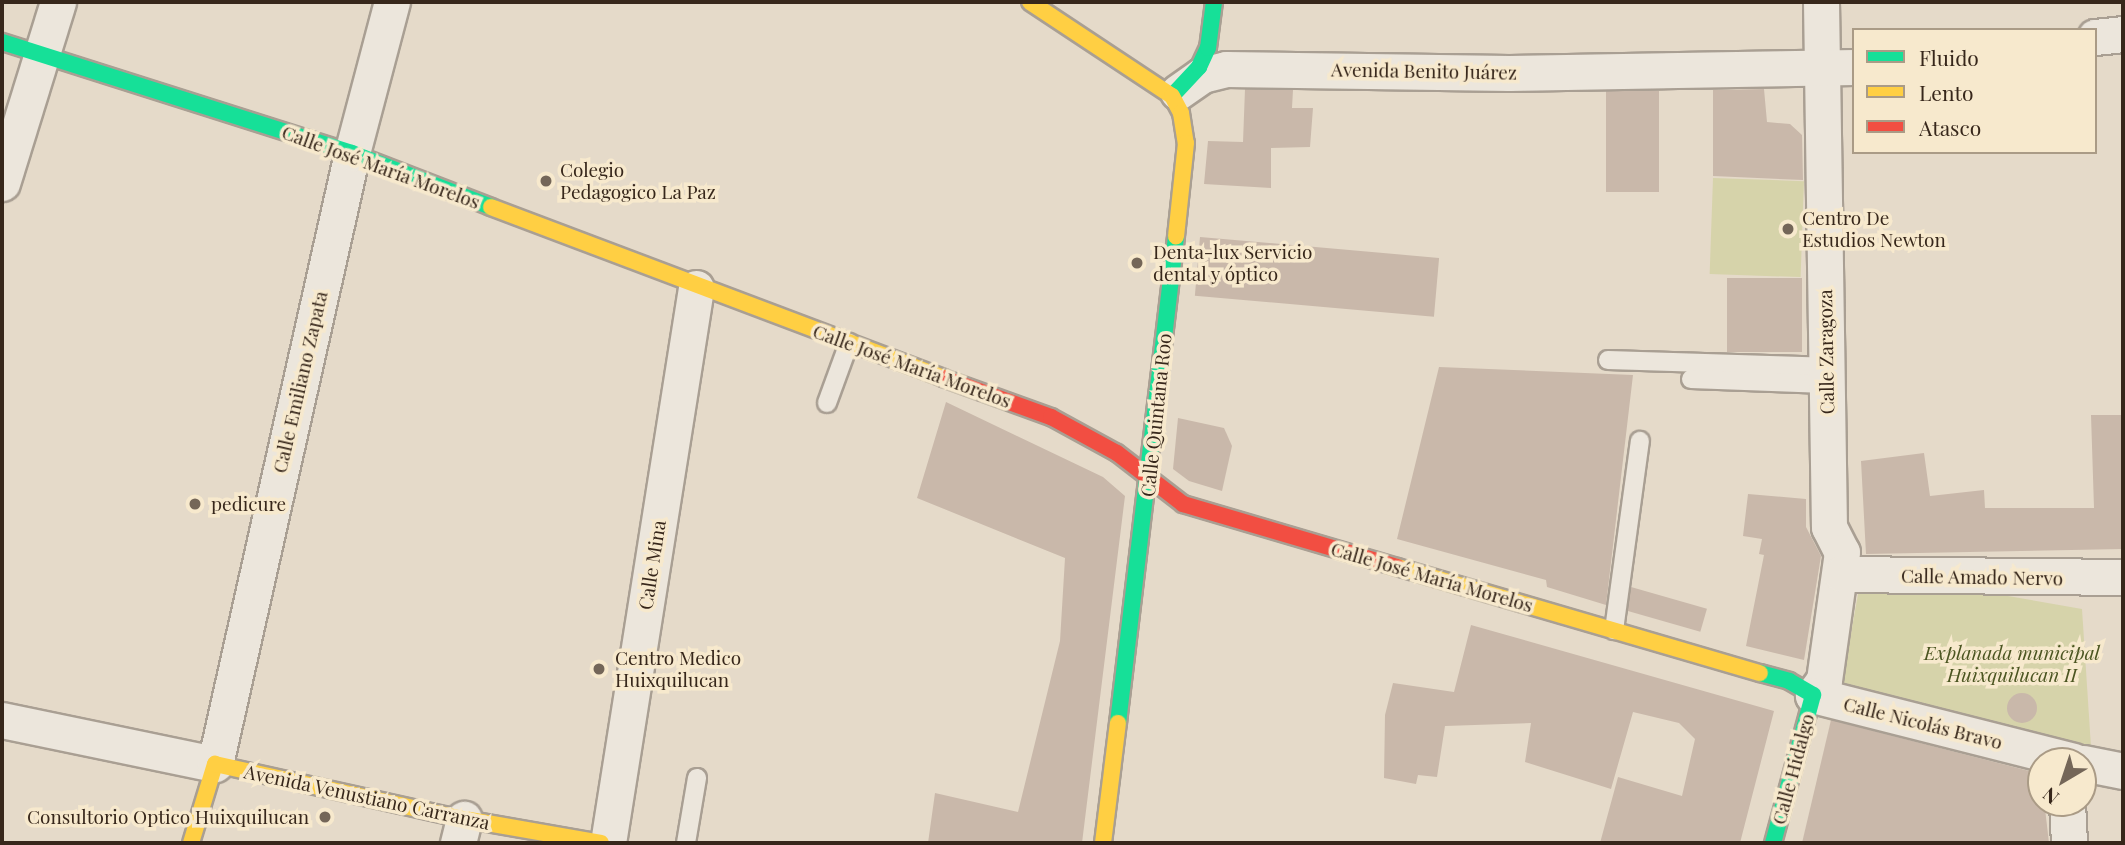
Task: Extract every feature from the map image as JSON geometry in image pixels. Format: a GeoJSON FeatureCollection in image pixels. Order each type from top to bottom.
{"type":"FeatureCollection","features":[{"type":"Feature","properties":{"kind":"main road"},"geometry":{"type":"LineString","coordinates":[[1030,2],[1172,96],[1199,67],[1208,48],[1214,2]]}},
{"type":"Feature","properties":{"kind":"main road","name":"Calle José María Morelos"},"geometry":{"type":"LineString","coordinates":[[2,41],[352,153],[696,288],[1052,417],[1091,436],[1183,504],[1789,681],[1813,695]]}},
{"type":"Feature","properties":{"kind":"main road","name":"Calle Quintana Roo"},"geometry":{"type":"LineString","coordinates":[[1103,843],[1150,477],[1186,143],[1181,113],[1172,96]]}},
{"type":"Feature","properties":{"kind":"main road","name":"Calle Hidalgo"},"geometry":{"type":"LineString","coordinates":[[1773,843],[1813,695]]}},
{"type":"Feature","properties":{"kind":"main road"},"geometry":{"type":"LineString","coordinates":[[191,843],[215,764]]}},
{"type":"Feature","properties":{"kind":"main road","name":"Avenida Venustiano Carranza"},"geometry":{"type":"LineString","coordinates":[[215,764],[461,831],[601,843]]}},
{"type":"Feature","properties":{"kind":"street"},"geometry":{"type":"LineString","coordinates":[[2,183],[44,56],[58,2]]}},
{"type":"Feature","properties":{"kind":"street","name":"Calle Emiliano Zapata"},"geometry":{"type":"LineString","coordinates":[[215,764],[352,153],[392,2]]}},
{"type":"Feature","properties":{"kind":"street","name":"Calle Zaragoza"},"geometry":{"type":"LineString","coordinates":[[1813,695],[1824,680],[1842,552],[1829,527],[1826,375],[1838,69],[1821,2]]}},
{"type":"Feature","properties":{"kind":"street"},"geometry":{"type":"LineString","coordinates":[[2097,37],[2123,34]]}},
{"type":"Feature","properties":{"kind":"street","name":"Avenida Benito Juárez"},"geometry":{"type":"LineString","coordinates":[[1172,96],[1202,75],[1226,69],[1838,69]]}},
{"type":"Feature","properties":{"kind":"street","name":"Calle Mina"},"geometry":{"type":"LineString","coordinates":[[608,843],[696,288]]}},
{"type":"Feature","properties":{"kind":"street","name":"Calle Amado Nervo"},"geometry":{"type":"LineString","coordinates":[[1841,574],[2123,577]]}},
{"type":"Feature","properties":{"kind":"street","name":"Calle Nicolás Bravo"},"geometry":{"type":"LineString","coordinates":[[1813,695],[2027,750]]}},
{"type":"Feature","properties":{"kind":"street"},"geometry":{"type":"LineString","coordinates":[[2,720],[215,764]]}},
{"type":"Feature","properties":{"kind":"street","name":"Calle Nicolás Bravo"},"geometry":{"type":"LineString","coordinates":[[2097,766],[2123,771]]}},
{"type":"Feature","properties":{"kind":"street"},"geometry":{"type":"LineString","coordinates":[[2068,817],[2069,843]]}},
{"type":"Feature","properties":{"kind":"lane"},"geometry":{"type":"LineString","coordinates":[[827,402],[849,343]]}},
{"type":"Feature","properties":{"kind":"lane"},"geometry":{"type":"LineString","coordinates":[[1608,360],[1826,375]]}},
{"type":"Feature","properties":{"kind":"lane"},"geometry":{"type":"LineString","coordinates":[[1690,379],[1826,375]]}},
{"type":"Feature","properties":{"kind":"lane"},"geometry":{"type":"LineString","coordinates":[[1614,630],[1640,441]]}},
{"type":"Feature","properties":{"kind":"lane"},"geometry":{"type":"LineString","coordinates":[[686,843],[697,778]]}},
{"type":"Feature","properties":{"kind":"green space"},"geometry":{"type":"Polygon","coordinates":[[[1713,178],[1804,181],[1801,277],[1710,274],[1713,178]]]}},
{"type":"Feature","properties":{"kind":"green space","name":"Explanada municipal Huixquilucan II"},"geometry":{"type":"Polygon","coordinates":[[[1860,583],[1979,591],[2082,609],[2091,747],[1841,690],[1860,583]]]}},
{"type":"Feature","properties":{"kind":"building"},"geometry":{"type":"Polygon","coordinates":[[[1245,89],[1293,90],[1292,108],[1313,108],[1310,147],[1271,148],[1271,188],[1204,184],[1208,141],[1243,142],[1245,89]]]}},
{"type":"Feature","properties":{"kind":"building"},"geometry":{"type":"Polygon","coordinates":[[[1764,89],[1767,122],[1790,124],[1802,135],[1803,180],[1713,176],[1713,90],[1764,89]]]}},
{"type":"Feature","properties":{"kind":"building"},"geometry":{"type":"Polygon","coordinates":[[[1606,91],[1659,91],[1659,192],[1606,192],[1606,91]]]}},
{"type":"Feature","properties":{"kind":"building"},"geometry":{"type":"Polygon","coordinates":[[[1200,237],[1439,258],[1434,317],[1195,296],[1200,237]]]}},
{"type":"Feature","properties":{"kind":"building"},"geometry":{"type":"Polygon","coordinates":[[[1727,278],[1802,278],[1802,352],[1727,352],[1727,278]]]}},
{"type":"Feature","properties":{"kind":"building"},"geometry":{"type":"Polygon","coordinates":[[[1439,367],[1633,375],[1606,605],[1547,587],[1546,580],[1397,539],[1439,367]]]}},
{"type":"Feature","properties":{"kind":"building"},"geometry":{"type":"Polygon","coordinates":[[[946,402],[1103,477],[1125,496],[1082,843],[928,843],[935,793],[1018,812],[1060,641],[1065,558],[917,498],[946,402]]]}},
{"type":"Feature","properties":{"kind":"building"},"geometry":{"type":"Polygon","coordinates":[[[2091,415],[2123,415],[2123,549],[1866,554],[1861,461],[1924,453],[1930,496],[1984,490],[1985,508],[2094,508],[2091,415]]]}},
{"type":"Feature","properties":{"kind":"building"},"geometry":{"type":"Polygon","coordinates":[[[1178,418],[1224,428],[1232,446],[1222,491],[1189,481],[1173,469],[1178,418]]]}},
{"type":"Feature","properties":{"kind":"building"},"geometry":{"type":"Polygon","coordinates":[[[1748,494],[1806,499],[1806,527],[1821,556],[1804,660],[1746,646],[1764,555],[1759,554],[1762,539],[1743,536],[1748,494]]]}},
{"type":"Feature","properties":{"kind":"building"},"geometry":{"type":"Polygon","coordinates":[[[1631,587],[1707,609],[1700,632],[1624,610],[1631,587]]]}},
{"type":"Feature","properties":{"kind":"building"},"geometry":{"type":"Polygon","coordinates":[[[1471,625],[1774,711],[1740,843],[1600,843],[1618,777],[1682,796],[1695,739],[1679,723],[1633,712],[1611,789],[1525,762],[1531,723],[1445,726],[1437,777],[1418,775],[1416,784],[1384,778],[1385,715],[1393,683],[1454,692],[1471,625]]]}},
{"type":"Feature","properties":{"kind":"building"},"geometry":{"type":"Polygon","coordinates":[[[2022,693],[2033,697],[2037,708],[2033,719],[2022,723],[2011,719],[2007,708],[2011,697],[2022,693]]]}},
{"type":"Feature","properties":{"kind":"building"},"geometry":{"type":"Polygon","coordinates":[[[1831,720],[2027,770],[2027,817],[2046,817],[2049,843],[1802,843],[1831,720]]]}},
{"type":"Feature","properties":{"kind":"traffic: fast"},"geometry":{"type":"LineString","coordinates":[[1172,96],[1199,67],[1208,48],[1214,2]]}},
{"type":"Feature","properties":{"kind":"traffic: fast"},"geometry":{"type":"LineString","coordinates":[[2,42],[352,153],[491,207]]}},
{"type":"Feature","properties":{"kind":"traffic: fast"},"geometry":{"type":"LineString","coordinates":[[1118,723],[1176,236]]}},
{"type":"Feature","properties":{"kind":"traffic: fast"},"geometry":{"type":"LineString","coordinates":[[1760,673],[1789,681],[1813,695],[1773,843]]}},
{"type":"Feature","properties":{"kind":"traffic: slow"},"geometry":{"type":"LineString","coordinates":[[1030,2],[1172,96],[1181,113],[1186,143],[1176,236]]}},
{"type":"Feature","properties":{"kind":"traffic: slow"},"geometry":{"type":"LineString","coordinates":[[491,207],[943,378]]}},
{"type":"Feature","properties":{"kind":"traffic: slow"},"geometry":{"type":"LineString","coordinates":[[1397,567],[1760,673]]}},
{"type":"Feature","properties":{"kind":"traffic: slow"},"geometry":{"type":"LineString","coordinates":[[1103,843],[1118,723]]}},
{"type":"Feature","properties":{"kind":"traffic: slow"},"geometry":{"type":"LineString","coordinates":[[191,843],[215,764],[464,819],[601,843]]}},
{"type":"Feature","properties":{"kind":"traffic: jam"},"geometry":{"type":"LineString","coordinates":[[943,378],[1051,417],[1117,453],[1183,504],[1397,567]]}},
{"type":"Feature","properties":{"kind":"place","name":"Colegio Pedagogico La Paz"},"geometry":{"type":"Point","coordinates":[546,181]}},
{"type":"Feature","properties":{"kind":"place","name":"Centro De Estudios Newton"},"geometry":{"type":"Point","coordinates":[1788,229]}},
{"type":"Feature","properties":{"kind":"place","name":"Denta-lux Servicio dental y óptico"},"geometry":{"type":"Point","coordinates":[1137,263]}},
{"type":"Feature","properties":{"kind":"place","name":"pedicure"},"geometry":{"type":"Point","coordinates":[195,504]}},
{"type":"Feature","properties":{"kind":"place","name":"Centro Medico Huixquilucan"},"geometry":{"type":"Point","coordinates":[599,669]}},
{"type":"Feature","properties":{"kind":"place","name":"Consultorio Optico Huixquilucan"},"geometry":{"type":"Point","coordinates":[325,817]}}]}
